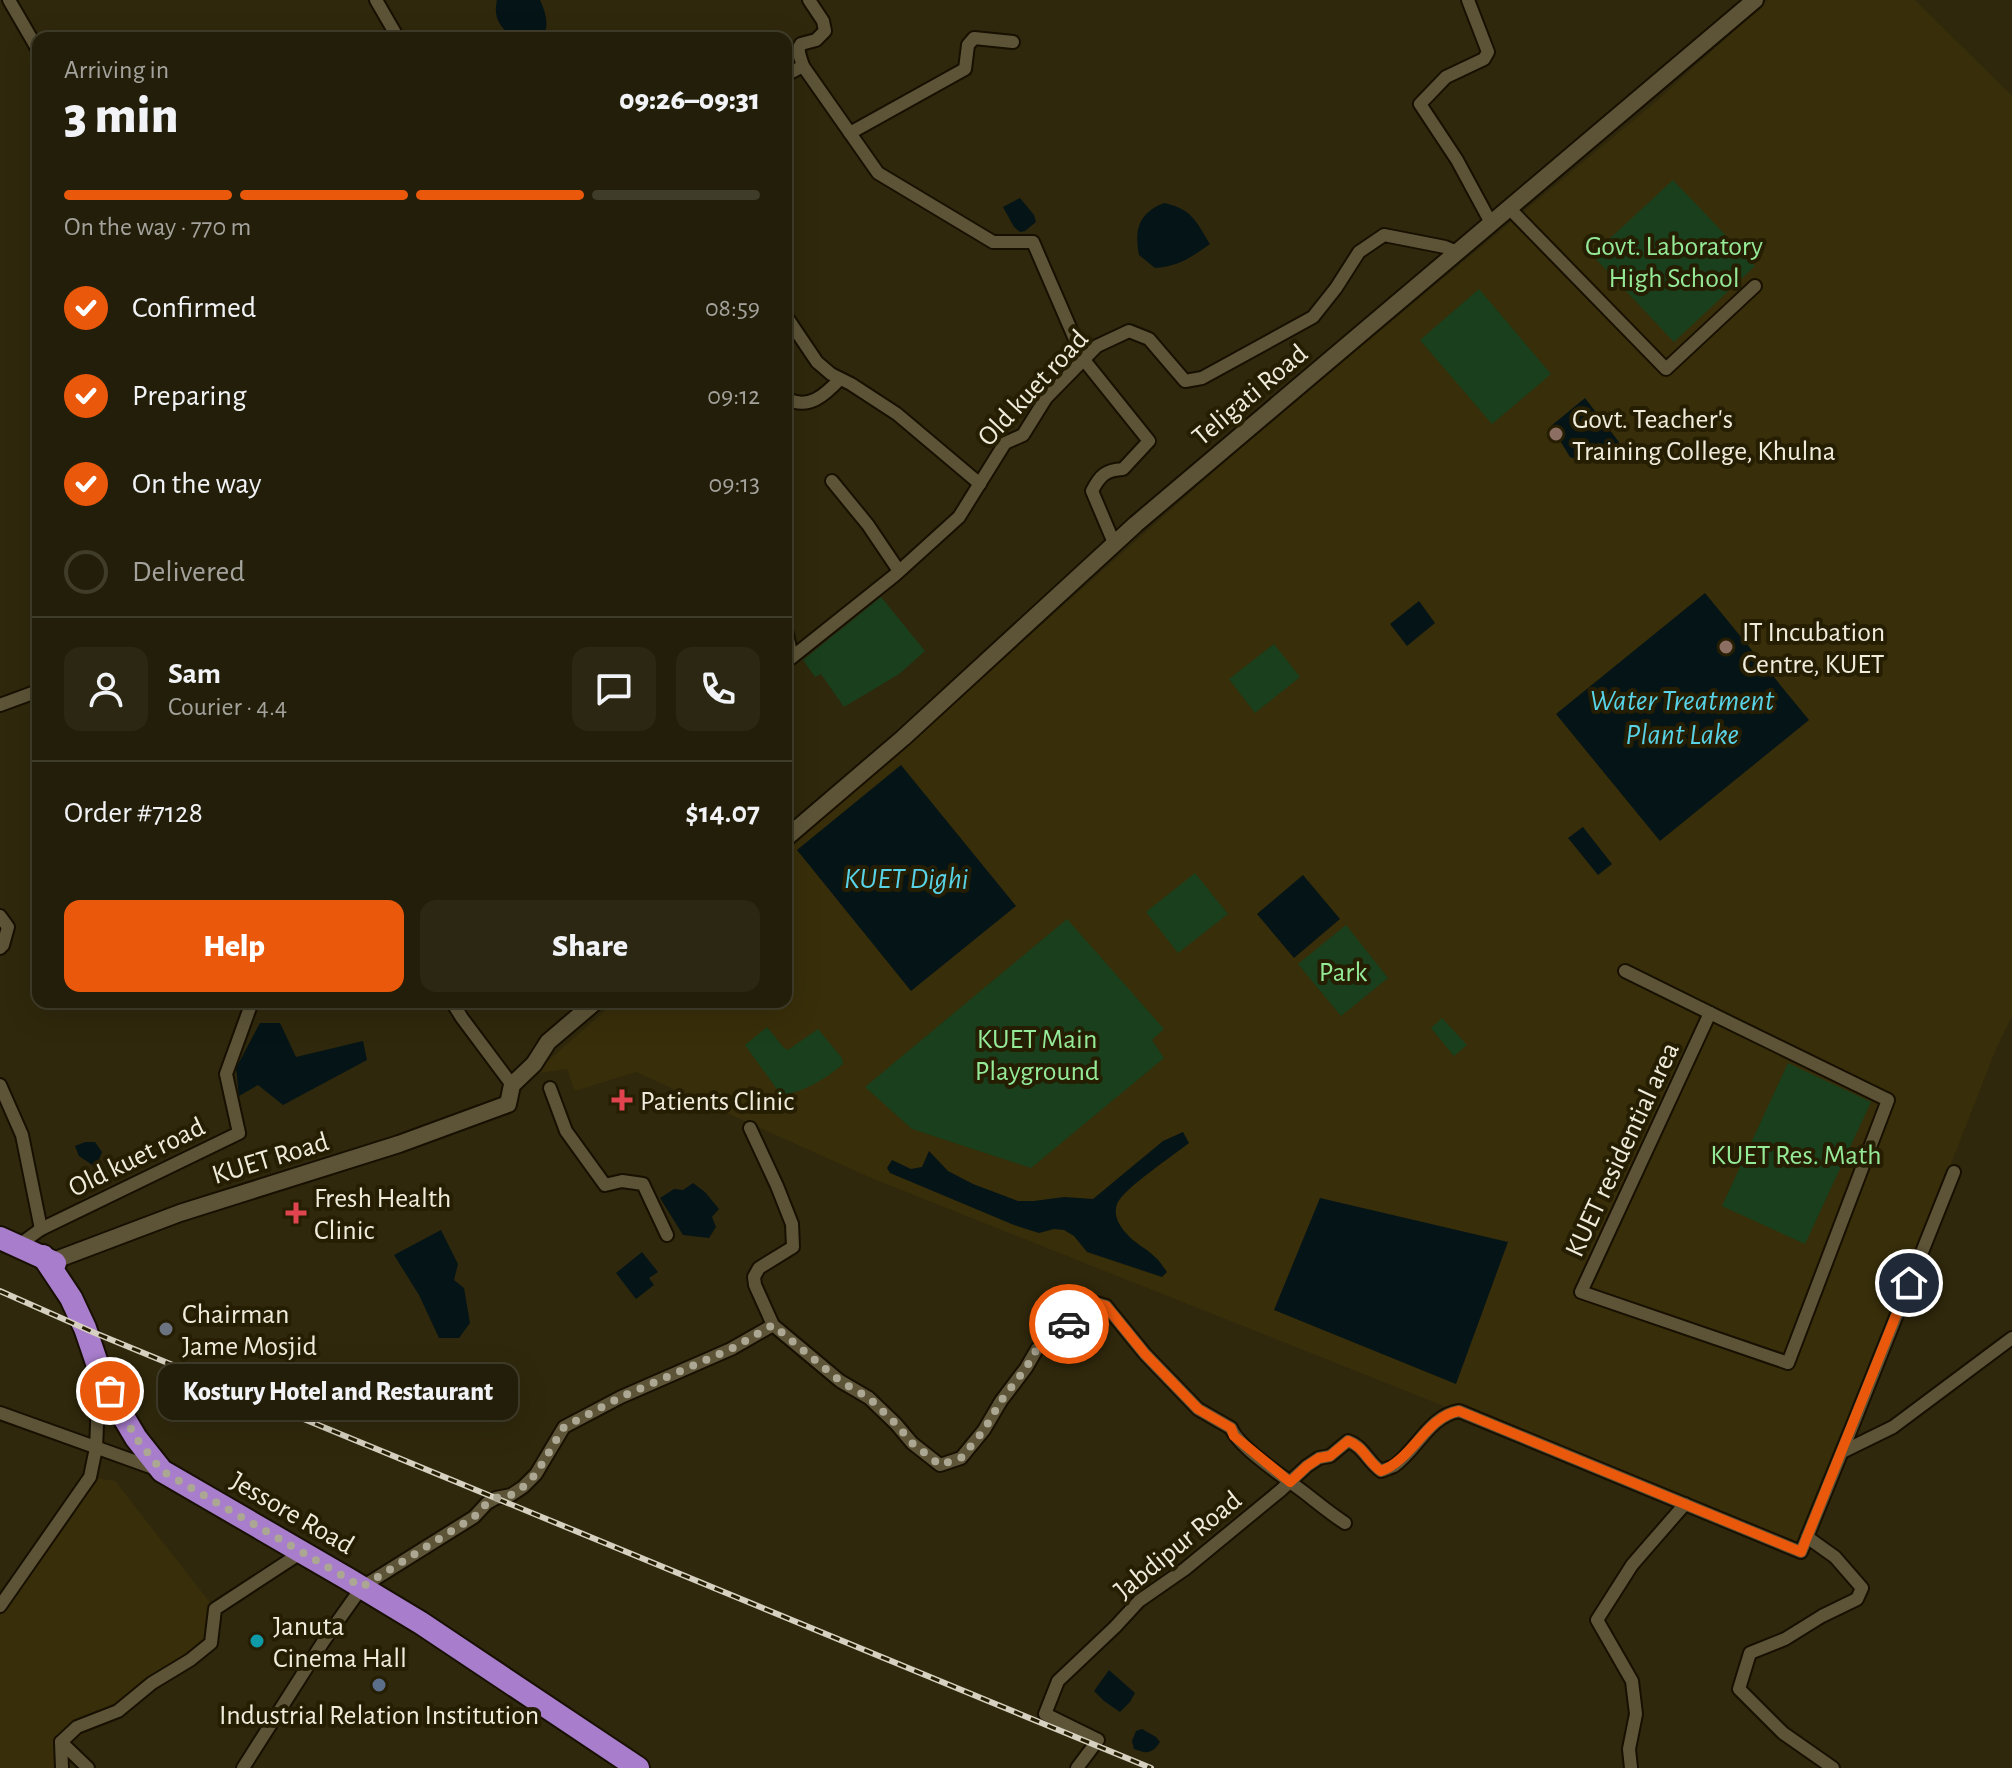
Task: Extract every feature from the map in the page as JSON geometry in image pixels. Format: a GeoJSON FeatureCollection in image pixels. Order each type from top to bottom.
{"type":"FeatureCollection","features":[{"type":"Feature","properties":{"kind":"highway"},"geometry":{"type":"LineString","coordinates":[[10,1242],[48,1261]]}},
{"type":"Feature","properties":{"kind":"highway","name":"Jessore Road"},"geometry":{"type":"LineString","coordinates":[[48,1261],[83,1302],[95,1333],[104,1374],[136,1438],[162,1471],[421,1623],[638,1768]]}},
{"type":"Feature","properties":{"kind":"main road","name":"Teligati Road"},"geometry":{"type":"LineString","coordinates":[[792,833],[903,738],[1114,543],[1755,0]]}},
{"type":"Feature","properties":{"kind":"main road"},"geometry":{"type":"LineString","coordinates":[[512,1085],[534,1064],[548,1042],[588,1008]]}},
{"type":"Feature","properties":{"kind":"main road","name":"KUET Road"},"geometry":{"type":"LineString","coordinates":[[48,1261],[180,1213],[399,1144],[508,1104],[512,1085]]}},
{"type":"Feature","properties":{"kind":"street"},"geometry":{"type":"LineString","coordinates":[[9,0],[32,40]]}},
{"type":"Feature","properties":{"kind":"street"},"geometry":{"type":"LineString","coordinates":[[376,0],[395,32]]}},
{"type":"Feature","properties":{"kind":"street"},"geometry":{"type":"LineString","coordinates":[[809,0],[823,21],[825,31],[816,40],[799,46],[803,66],[878,173],[993,242],[1033,242],[1084,360],[1149,441],[1123,469],[1111,470],[1098,479],[1092,491],[1114,543]]}},
{"type":"Feature","properties":{"kind":"street"},"geometry":{"type":"LineString","coordinates":[[1468,0],[1488,52],[1484,59],[1446,77],[1420,104],[1457,160],[1491,223]]}},
{"type":"Feature","properties":{"kind":"street"},"geometry":{"type":"LineString","coordinates":[[850,133],[965,69],[968,45],[974,38],[1013,42]]}},
{"type":"Feature","properties":{"kind":"street"},"geometry":{"type":"LineString","coordinates":[[792,72],[803,66]]}},
{"type":"Feature","properties":{"kind":"street"},"geometry":{"type":"LineString","coordinates":[[1509,208],[1666,369],[1755,286]]}},
{"type":"Feature","properties":{"kind":"street","name":"Old kuet road"},"geometry":{"type":"LineString","coordinates":[[792,657],[899,571],[959,517],[1005,443],[1023,435],[1046,398],[1097,346],[1129,331],[1149,339],[1185,381],[1202,378],[1313,317],[1359,252],[1384,235],[1457,252]]}},
{"type":"Feature","properties":{"kind":"street"},"geometry":{"type":"LineString","coordinates":[[792,325],[817,362],[831,374],[897,414],[980,484]]}},
{"type":"Feature","properties":{"kind":"street"},"geometry":{"type":"LineString","coordinates":[[792,401],[809,404],[840,379]]}},
{"type":"Feature","properties":{"kind":"street"},"geometry":{"type":"LineString","coordinates":[[832,481],[868,525],[899,571]]}},
{"type":"Feature","properties":{"kind":"street"},"geometry":{"type":"LineString","coordinates":[[0,705],[32,693]]}},
{"type":"Feature","properties":{"kind":"street"},"geometry":{"type":"LineString","coordinates":[[0,916],[8,927],[0,948]]}},
{"type":"Feature","properties":{"kind":"street"},"geometry":{"type":"LineString","coordinates":[[1625,971],[1710,1013]]}},
{"type":"Feature","properties":{"kind":"street","name":"Old kuet road"},"geometry":{"type":"LineString","coordinates":[[10,1242],[239,1133],[226,1074],[250,1008]]}},
{"type":"Feature","properties":{"kind":"street"},"geometry":{"type":"LineString","coordinates":[[456,1008],[512,1085]]}},
{"type":"Feature","properties":{"kind":"street","name":"KUET residential area"},"geometry":{"type":"LineString","coordinates":[[1710,1013],[1888,1100],[1788,1363],[1581,1292],[1710,1013]]}},
{"type":"Feature","properties":{"kind":"street"},"geometry":{"type":"LineString","coordinates":[[0,1085],[22,1135],[41,1229]]}},
{"type":"Feature","properties":{"kind":"street"},"geometry":{"type":"LineString","coordinates":[[550,1088],[566,1131],[605,1185],[622,1181],[643,1184],[667,1235]]}},
{"type":"Feature","properties":{"kind":"street"},"geometry":{"type":"LineString","coordinates":[[750,1128],[792,1224],[793,1247],[759,1268],[754,1277],[773,1325],[840,1381],[869,1398],[912,1443],[940,1465],[961,1458],[984,1430],[1037,1349],[1096,1303],[1106,1306],[1145,1354],[1198,1409],[1231,1428],[1234,1436],[1345,1523]]}},
{"type":"Feature","properties":{"kind":"street"},"geometry":{"type":"LineString","coordinates":[[1833,1768],[1783,1733],[1739,1689],[1750,1653],[1785,1639],[1857,1599],[1862,1588],[1835,1557],[1807,1537],[1954,1172]]}},
{"type":"Feature","properties":{"kind":"street"},"geometry":{"type":"LineString","coordinates":[[243,1768],[362,1587],[474,1517],[487,1503],[511,1495],[523,1487],[536,1474],[564,1427],[621,1397],[731,1349],[773,1325]]}},
{"type":"Feature","properties":{"kind":"street"},"geometry":{"type":"LineString","coordinates":[[1842,1452],[1893,1427],[2012,1338]]}},
{"type":"Feature","properties":{"kind":"street"},"geometry":{"type":"LineString","coordinates":[[0,1606],[90,1477],[104,1374]]}},
{"type":"Feature","properties":{"kind":"street","name":"Jabdipur Road"},"geometry":{"type":"LineString","coordinates":[[1077,1768],[1098,1740],[1045,1714],[1058,1681],[1139,1601],[1185,1569],[1307,1466],[1319,1458],[1330,1456],[1348,1441],[1357,1444],[1381,1471],[1393,1467],[1437,1421],[1459,1411],[1801,1552],[1807,1537]]}},
{"type":"Feature","properties":{"kind":"street"},"geometry":{"type":"LineString","coordinates":[[0,1413],[162,1471]]}},
{"type":"Feature","properties":{"kind":"street"},"geometry":{"type":"LineString","coordinates":[[1631,1768],[1629,1749],[1636,1714],[1632,1681],[1597,1620],[1632,1565],[1685,1504]]}},
{"type":"Feature","properties":{"kind":"street"},"geometry":{"type":"LineString","coordinates":[[62,1768],[61,1742],[77,1727],[118,1711],[152,1683],[190,1660],[211,1643],[215,1609],[302,1552]]}},
{"type":"Feature","properties":{"kind":"street"},"geometry":{"type":"LineString","coordinates":[[61,1742],[88,1768]]}},
{"type":"Feature","properties":{"kind":"shaded area"},"geometry":{"type":"Polygon","coordinates":[[[1768,0],[1915,0],[2012,96],[2012,1016],[1996,1049],[1800,1548],[869,1177],[636,1072],[575,1091],[567,1069],[533,1074],[608,1008],[792,1008],[792,847],[1257,433],[1652,105],[1768,0]]]}},
{"type":"Feature","properties":{"kind":"shaded area"},"geometry":{"type":"Polygon","coordinates":[[[90,1477],[115,1481],[215,1609],[211,1643],[61,1742],[62,1768],[0,1768],[0,1603],[90,1477]]]}},
{"type":"Feature","properties":{"kind":"green space","name":"Govt. Laboratory High School"},"geometry":{"type":"Polygon","coordinates":[[[1673,180],[1755,266],[1674,342],[1592,255],[1673,180]]]}},
{"type":"Feature","properties":{"kind":"green space"},"geometry":{"type":"Polygon","coordinates":[[[1479,289],[1551,374],[1492,424],[1420,340],[1479,289]]]}},
{"type":"Feature","properties":{"kind":"green space"},"geometry":{"type":"Polygon","coordinates":[[[881,597],[925,651],[899,674],[844,707],[821,674],[815,677],[803,660],[881,597]]]}},
{"type":"Feature","properties":{"kind":"green space"},"geometry":{"type":"Polygon","coordinates":[[[1274,644],[1300,677],[1255,713],[1229,679],[1274,644]]]}},
{"type":"Feature","properties":{"kind":"green space"},"geometry":{"type":"Polygon","coordinates":[[[1195,873],[1228,914],[1178,953],[1146,912],[1195,873]]]}},
{"type":"Feature","properties":{"kind":"green space","name":"KUET Main Playground"},"geometry":{"type":"Polygon","coordinates":[[[1067,919],[1164,1029],[1152,1040],[1164,1058],[1031,1168],[912,1129],[865,1087],[1067,919]]]}},
{"type":"Feature","properties":{"kind":"green space","name":"Park"},"geometry":{"type":"Polygon","coordinates":[[[1346,925],[1388,978],[1341,1016],[1298,964],[1346,925]]]}},
{"type":"Feature","properties":{"kind":"green space"},"geometry":{"type":"Polygon","coordinates":[[[1442,1018],[1467,1045],[1454,1056],[1431,1028],[1442,1018]]]}},
{"type":"Feature","properties":{"kind":"green space"},"geometry":{"type":"Polygon","coordinates":[[[767,1027],[788,1050],[818,1029],[842,1058],[843,1064],[814,1084],[781,1095],[745,1045],[767,1027]]]}},
{"type":"Feature","properties":{"kind":"green space","name":"KUET Res. Math"},"geometry":{"type":"Polygon","coordinates":[[[1788,1063],[1871,1102],[1805,1244],[1722,1206],[1788,1063]]]}},
{"type":"Feature","properties":{"kind":"water"},"geometry":{"type":"Polygon","coordinates":[[[497,0],[540,0],[546,29],[545,32],[507,32],[498,21],[497,0]]]}},
{"type":"Feature","properties":{"kind":"water"},"geometry":{"type":"Polygon","coordinates":[[[1020,198],[1036,222],[1020,232],[1003,207],[1020,198]]]}},
{"type":"Feature","properties":{"kind":"water"},"geometry":{"type":"Polygon","coordinates":[[[1164,203],[1187,213],[1210,244],[1184,260],[1155,268],[1139,255],[1137,237],[1144,217],[1164,203]]]}},
{"type":"Feature","properties":{"kind":"water"},"geometry":{"type":"Polygon","coordinates":[[[1585,398],[1619,442],[1610,453],[1589,464],[1570,457],[1551,426],[1585,398]]]}},
{"type":"Feature","properties":{"kind":"water","name":"Water Treatment Plant Lake"},"geometry":{"type":"Polygon","coordinates":[[[1705,593],[1809,720],[1660,841],[1556,714],[1705,593]]]}},
{"type":"Feature","properties":{"kind":"water"},"geometry":{"type":"Polygon","coordinates":[[[1419,601],[1435,623],[1407,646],[1390,624],[1419,601]]]}},
{"type":"Feature","properties":{"kind":"water","name":"KUET Dighi"},"geometry":{"type":"Polygon","coordinates":[[[901,765],[1016,906],[911,991],[797,850],[901,765]]]}},
{"type":"Feature","properties":{"kind":"water"},"geometry":{"type":"Polygon","coordinates":[[[1583,827],[1612,864],[1598,875],[1568,838],[1583,827]]]}},
{"type":"Feature","properties":{"kind":"water"},"geometry":{"type":"Polygon","coordinates":[[[1303,875],[1340,919],[1294,958],[1257,914],[1303,875]]]}},
{"type":"Feature","properties":{"kind":"water"},"geometry":{"type":"Polygon","coordinates":[[[260,1023],[280,1023],[296,1057],[363,1041],[367,1060],[283,1105],[258,1085],[239,1096],[236,1068],[260,1023]]]}},
{"type":"Feature","properties":{"kind":"water"},"geometry":{"type":"Polygon","coordinates":[[[1183,1132],[1189,1143],[1129,1190],[1116,1208],[1117,1220],[1123,1230],[1157,1259],[1167,1272],[1162,1277],[1087,1252],[1074,1236],[1064,1230],[1039,1233],[1014,1225],[890,1173],[887,1168],[892,1160],[911,1169],[922,1167],[929,1151],[948,1171],[1018,1201],[1064,1197],[1093,1199],[1163,1141],[1183,1132]]]}},
{"type":"Feature","properties":{"kind":"water"},"geometry":{"type":"Polygon","coordinates":[[[95,1142],[102,1152],[94,1166],[79,1156],[75,1146],[95,1142]]]}},
{"type":"Feature","properties":{"kind":"water"},"geometry":{"type":"Polygon","coordinates":[[[693,1183],[719,1209],[712,1217],[716,1227],[709,1238],[683,1235],[660,1198],[674,1189],[683,1190],[693,1183]]]}},
{"type":"Feature","properties":{"kind":"water"},"geometry":{"type":"Polygon","coordinates":[[[1320,1198],[1508,1242],[1456,1384],[1274,1310],[1320,1198]]]}},
{"type":"Feature","properties":{"kind":"water"},"geometry":{"type":"Polygon","coordinates":[[[441,1230],[458,1264],[454,1280],[464,1288],[470,1323],[459,1338],[439,1338],[419,1295],[394,1255],[441,1230]]]}},
{"type":"Feature","properties":{"kind":"water"},"geometry":{"type":"Polygon","coordinates":[[[642,1252],[658,1272],[649,1278],[654,1285],[636,1299],[616,1273],[642,1252]]]}},
{"type":"Feature","properties":{"kind":"water"},"geometry":{"type":"Polygon","coordinates":[[[1109,1670],[1135,1693],[1120,1712],[1094,1691],[1109,1670]]]}},
{"type":"Feature","properties":{"kind":"water"},"geometry":{"type":"Polygon","coordinates":[[[1142,1729],[1160,1742],[1149,1752],[1134,1749],[1132,1741],[1136,1731],[1142,1729]]]}},
{"type":"Feature","properties":{"kind":"railway"},"geometry":{"type":"LineString","coordinates":[[0,1291],[95,1333],[1151,1768]]}},
{"type":"Feature","properties":{"kind":"way so far"},"geometry":{"type":"LineString","coordinates":[[110,1391],[136,1438],[162,1471],[362,1587],[474,1517],[487,1503],[511,1495],[523,1487],[536,1474],[564,1427],[621,1397],[731,1349],[773,1325],[840,1381],[869,1398],[912,1443],[940,1465],[961,1458],[984,1430],[1037,1349],[1069,1324]]}},
{"type":"Feature","properties":{"kind":"place","name":"Govt. Teacher's Training College, Khulna"},"geometry":{"type":"Point","coordinates":[1556,434]}},
{"type":"Feature","properties":{"kind":"place","name":"IT Incubation Centre, KUET"},"geometry":{"type":"Point","coordinates":[1726,647]}},
{"type":"Feature","properties":{"kind":"place","name":"Patients Clinic"},"geometry":{"type":"Point","coordinates":[622,1100]}},
{"type":"Feature","properties":{"kind":"place","name":"Fresh Health Clinic"},"geometry":{"type":"Point","coordinates":[296,1213]}},
{"type":"Feature","properties":{"kind":"place","name":"Chairman Jame Mosjid"},"geometry":{"type":"Point","coordinates":[166,1329]}},
{"type":"Feature","properties":{"kind":"place","name":"Kostury Hotel and Restaurant"},"geometry":{"type":"Point","coordinates":[110,1391]}},
{"type":"Feature","properties":{"kind":"place","name":"Januta Cinema Hall"},"geometry":{"type":"Point","coordinates":[257,1641]}},
{"type":"Feature","properties":{"kind":"place","name":"Industrial Relation Institution"},"geometry":{"type":"Point","coordinates":[379,1685]}},
{"type":"Feature","properties":{"kind":"route"},"geometry":{"type":"LineString","coordinates":[[1069,1324],[1096,1303],[1106,1306],[1145,1354],[1198,1409],[1231,1428],[1234,1436],[1290,1482],[1307,1466],[1319,1458],[1330,1456],[1348,1441],[1357,1444],[1381,1471],[1393,1467],[1437,1421],[1459,1411],[1801,1552],[1909,1283]]}}]}
